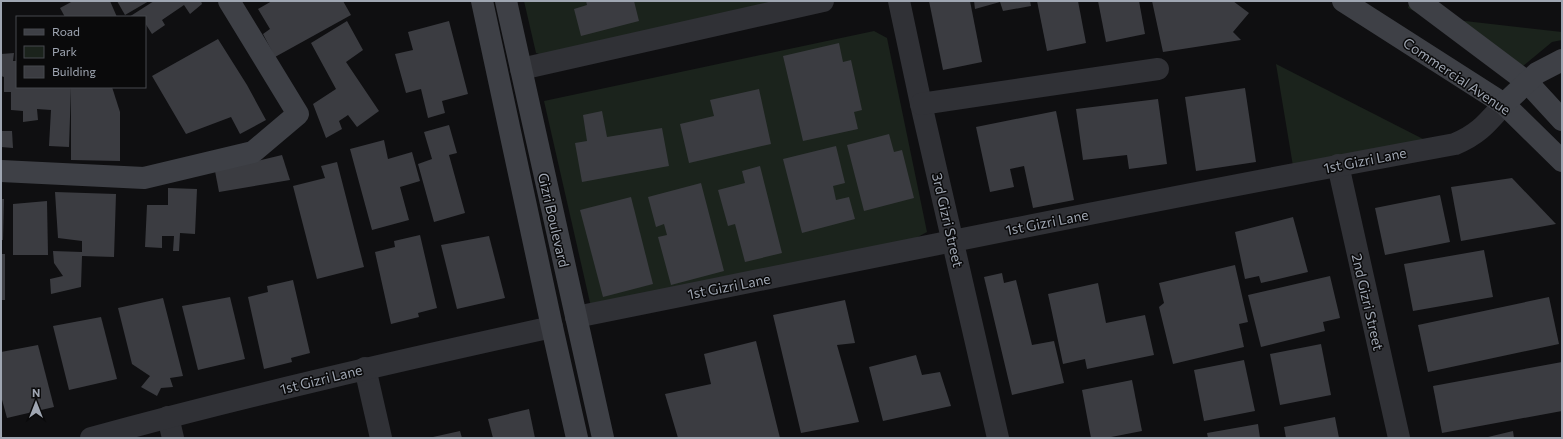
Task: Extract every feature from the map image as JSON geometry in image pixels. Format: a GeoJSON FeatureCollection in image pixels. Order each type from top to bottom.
{"type":"FeatureCollection","features":[{"type":"Feature","properties":{"kind":"main road"},"geometry":{"type":"LineString","coordinates":[[1,171],[144,178],[253,152],[298,114],[229,1]]}},
{"type":"Feature","properties":{"kind":"main road","name":"Gizri Boulevard"},"geometry":{"type":"LineString","coordinates":[[482,1],[577,438]]}},
{"type":"Feature","properties":{"kind":"main road","name":"Gizri Boulevard"},"geometry":{"type":"LineString","coordinates":[[506,1],[603,438]]}},
{"type":"Feature","properties":{"kind":"main road","name":"Commercial Avenue"},"geometry":{"type":"LineString","coordinates":[[1343,1],[1504,104],[1562,160]]}},
{"type":"Feature","properties":{"kind":"main road"},"geometry":{"type":"LineString","coordinates":[[1419,1],[1527,82],[1562,120]]}},
{"type":"Feature","properties":{"kind":"main road"},"geometry":{"type":"LineString","coordinates":[[1504,104],[1537,73],[1562,60]]}},
{"type":"Feature","properties":{"kind":"street"},"geometry":{"type":"LineString","coordinates":[[521,69],[823,1]]}},
{"type":"Feature","properties":{"kind":"street","name":"3rd Gizri Street"},"geometry":{"type":"LineString","coordinates":[[900,1],[921,104],[954,240],[998,438]]}},
{"type":"Feature","properties":{"kind":"street"},"geometry":{"type":"LineString","coordinates":[[921,104],[1158,69]]}},
{"type":"Feature","properties":{"kind":"street","name":"1st Gizri Lane"},"geometry":{"type":"LineString","coordinates":[[576,317],[954,240],[1338,165],[1455,144],[1470,138],[1484,127],[1504,104]]}},
{"type":"Feature","properties":{"kind":"street","name":"2nd Gizri Street"},"geometry":{"type":"LineString","coordinates":[[1338,165],[1399,438]]}},
{"type":"Feature","properties":{"kind":"street","name":"1st Gizri Lane"},"geometry":{"type":"LineString","coordinates":[[92,438],[168,417],[365,368],[552,326]]}},
{"type":"Feature","properties":{"kind":"street"},"geometry":{"type":"LineString","coordinates":[[365,368],[381,438]]}},
{"type":"Feature","properties":{"kind":"street"},"geometry":{"type":"LineString","coordinates":[[168,417],[173,438]]}},
{"type":"Feature","properties":{"kind":"green space"},"geometry":{"type":"Polygon","coordinates":[[[524,1],[789,1],[548,57],[536,53],[524,1]]]}},
{"type":"Feature","properties":{"kind":"green space"},"geometry":{"type":"Polygon","coordinates":[[[1409,5],[1456,20],[1562,32],[1562,40],[1552,42],[1523,66],[1408,8],[1409,5]]]}},
{"type":"Feature","properties":{"kind":"green space"},"geometry":{"type":"Polygon","coordinates":[[[874,31],[887,38],[927,232],[914,239],[591,307],[544,101],[874,31]]]}},
{"type":"Feature","properties":{"kind":"green space"},"geometry":{"type":"Polygon","coordinates":[[[1276,64],[1425,140],[1293,166],[1276,64]]]}},
{"type":"Feature","properties":{"kind":"building"},"geometry":{"type":"Polygon","coordinates":[[[73,1],[110,1],[117,16],[64,16],[60,8],[73,1]]]}},
{"type":"Feature","properties":{"kind":"building"},"geometry":{"type":"Polygon","coordinates":[[[117,1],[149,1],[125,15],[117,1]]]}},
{"type":"Feature","properties":{"kind":"building"},"geometry":{"type":"Polygon","coordinates":[[[154,1],[201,1],[202,4],[190,14],[184,5],[162,20],[165,25],[152,34],[146,25],[146,16],[131,16],[154,1]]]}},
{"type":"Feature","properties":{"kind":"building"},"geometry":{"type":"Polygon","coordinates":[[[272,1],[343,1],[351,15],[275,57],[263,34],[270,29],[258,9],[272,1]]]}},
{"type":"Feature","properties":{"kind":"building"},"geometry":{"type":"Polygon","coordinates":[[[586,1],[634,1],[639,21],[581,36],[574,9],[587,5],[586,1]]]}},
{"type":"Feature","properties":{"kind":"building"},"geometry":{"type":"Polygon","coordinates":[[[929,1],[970,1],[982,62],[943,70],[929,1]]]}},
{"type":"Feature","properties":{"kind":"building"},"geometry":{"type":"Polygon","coordinates":[[[974,1],[1030,1],[1031,6],[1003,11],[1000,2],[975,9],[974,1]]]}},
{"type":"Feature","properties":{"kind":"building"},"geometry":{"type":"Polygon","coordinates":[[[1037,1],[1078,1],[1086,43],[1047,51],[1037,1]]]}},
{"type":"Feature","properties":{"kind":"building"},"geometry":{"type":"Polygon","coordinates":[[[1098,1],[1139,1],[1145,34],[1106,42],[1098,1]]]}},
{"type":"Feature","properties":{"kind":"building"},"geometry":{"type":"Polygon","coordinates":[[[1152,1],[1233,1],[1249,13],[1233,32],[1241,40],[1163,52],[1152,1]]]}},
{"type":"Feature","properties":{"kind":"building"},"geometry":{"type":"Polygon","coordinates":[[[347,21],[363,50],[346,62],[379,111],[357,127],[348,115],[339,121],[342,129],[326,138],[313,104],[336,89],[311,43],[347,21]]]}},
{"type":"Feature","properties":{"kind":"building"},"geometry":{"type":"Polygon","coordinates":[[[449,21],[468,94],[442,101],[445,113],[428,118],[421,89],[406,93],[395,54],[413,50],[408,32],[449,21]]]}},
{"type":"Feature","properties":{"kind":"building"},"geometry":{"type":"Polygon","coordinates":[[[218,39],[247,85],[266,120],[240,134],[231,117],[186,134],[152,76],[218,39]]]}},
{"type":"Feature","properties":{"kind":"building"},"geometry":{"type":"Polygon","coordinates":[[[839,43],[843,62],[851,60],[862,110],[854,112],[858,129],[803,141],[783,56],[839,43]]]}},
{"type":"Feature","properties":{"kind":"building"},"geometry":{"type":"Polygon","coordinates":[[[14,53],[13,61],[16,61],[16,88],[71,88],[69,147],[49,146],[51,110],[37,109],[38,120],[23,122],[23,111],[11,110],[11,92],[4,92],[4,77],[1,76],[1,54],[14,53]]]}},
{"type":"Feature","properties":{"kind":"building"},"geometry":{"type":"Polygon","coordinates":[[[71,88],[112,88],[120,112],[120,161],[71,160],[71,88]]]}},
{"type":"Feature","properties":{"kind":"building"},"geometry":{"type":"Polygon","coordinates":[[[1245,88],[1256,162],[1196,171],[1185,97],[1245,88]]]}},
{"type":"Feature","properties":{"kind":"building"},"geometry":{"type":"Polygon","coordinates":[[[759,89],[771,144],[689,163],[680,124],[714,116],[710,100],[759,89]]]}},
{"type":"Feature","properties":{"kind":"building"},"geometry":{"type":"Polygon","coordinates":[[[1158,99],[1167,164],[1129,169],[1127,155],[1083,160],[1076,109],[1158,99]]]}},
{"type":"Feature","properties":{"kind":"building"},"geometry":{"type":"Polygon","coordinates":[[[602,111],[607,137],[662,128],[669,166],[582,182],[575,143],[587,141],[583,115],[602,111]]]}},
{"type":"Feature","properties":{"kind":"building"},"geometry":{"type":"Polygon","coordinates":[[[1056,111],[1074,200],[1033,208],[1024,166],[1010,169],[1014,187],[990,192],[976,127],[1056,111]]]}},
{"type":"Feature","properties":{"kind":"building"},"geometry":{"type":"Polygon","coordinates":[[[449,125],[457,153],[449,155],[465,213],[434,222],[418,164],[432,159],[424,132],[449,125]]]}},
{"type":"Feature","properties":{"kind":"building"},"geometry":{"type":"Polygon","coordinates":[[[1,131],[12,131],[13,148],[1,147],[1,131]]]}},
{"type":"Feature","properties":{"kind":"building"},"geometry":{"type":"Polygon","coordinates":[[[889,134],[894,152],[902,150],[914,198],[864,211],[847,145],[889,134]]]}},
{"type":"Feature","properties":{"kind":"building"},"geometry":{"type":"Polygon","coordinates":[[[384,140],[388,159],[412,152],[420,181],[400,187],[409,220],[372,230],[350,149],[384,140]]]}},
{"type":"Feature","properties":{"kind":"building"},"geometry":{"type":"Polygon","coordinates":[[[836,146],[845,183],[833,186],[836,200],[849,197],[855,219],[802,233],[783,159],[836,146]]]}},
{"type":"Feature","properties":{"kind":"building"},"geometry":{"type":"Polygon","coordinates":[[[282,155],[290,180],[219,192],[215,171],[282,155]]]}},
{"type":"Feature","properties":{"kind":"building"},"geometry":{"type":"Polygon","coordinates":[[[337,162],[364,267],[317,279],[293,186],[325,178],[321,166],[337,162]]]}},
{"type":"Feature","properties":{"kind":"building"},"geometry":{"type":"Polygon","coordinates":[[[760,166],[782,253],[745,262],[735,224],[728,226],[718,190],[745,183],[742,171],[760,166]]]}},
{"type":"Feature","properties":{"kind":"building"},"geometry":{"type":"Polygon","coordinates":[[[1512,178],[1556,224],[1461,241],[1451,187],[1512,178]]]}},
{"type":"Feature","properties":{"kind":"building"},"geometry":{"type":"Polygon","coordinates":[[[701,183],[724,271],[671,285],[658,237],[667,235],[664,224],[656,227],[648,197],[701,183]]]}},
{"type":"Feature","properties":{"kind":"building"},"geometry":{"type":"Polygon","coordinates":[[[168,188],[197,189],[195,234],[180,233],[179,251],[173,251],[174,236],[162,236],[162,248],[145,247],[147,205],[168,205],[168,188]]]}},
{"type":"Feature","properties":{"kind":"building"},"geometry":{"type":"Polygon","coordinates":[[[55,192],[116,194],[114,257],[82,256],[81,287],[51,294],[50,279],[63,276],[54,263],[53,251],[82,252],[82,241],[58,238],[55,192]]]}},
{"type":"Feature","properties":{"kind":"building"},"geometry":{"type":"Polygon","coordinates":[[[1440,195],[1450,242],[1385,255],[1375,208],[1440,195]]]}},
{"type":"Feature","properties":{"kind":"building"},"geometry":{"type":"Polygon","coordinates":[[[631,197],[653,284],[603,297],[580,210],[631,197]]]}},
{"type":"Feature","properties":{"kind":"building"},"geometry":{"type":"Polygon","coordinates":[[[1,199],[4,199],[3,240],[1,240],[1,199]]]}},
{"type":"Feature","properties":{"kind":"building"},"geometry":{"type":"Polygon","coordinates":[[[47,201],[48,255],[13,255],[13,204],[47,201]]]}},
{"type":"Feature","properties":{"kind":"building"},"geometry":{"type":"Polygon","coordinates":[[[1293,217],[1308,272],[1261,283],[1259,276],[1245,279],[1235,232],[1293,217]]]}},
{"type":"Feature","properties":{"kind":"building"},"geometry":{"type":"Polygon","coordinates":[[[420,235],[437,308],[418,313],[419,317],[391,324],[375,252],[395,247],[394,241],[420,235]]]}},
{"type":"Feature","properties":{"kind":"building"},"geometry":{"type":"Polygon","coordinates":[[[489,236],[505,298],[457,309],[441,245],[489,236]]]}},
{"type":"Feature","properties":{"kind":"building"},"geometry":{"type":"Polygon","coordinates":[[[1484,250],[1493,297],[1413,311],[1404,264],[1484,250]]]}},
{"type":"Feature","properties":{"kind":"building"},"geometry":{"type":"Polygon","coordinates":[[[1,254],[5,254],[5,300],[1,300],[1,254]]]}},
{"type":"Feature","properties":{"kind":"building"},"geometry":{"type":"Polygon","coordinates":[[[1235,265],[1248,322],[1239,324],[1244,347],[1173,364],[1159,307],[1164,303],[1159,283],[1235,265]]]}},
{"type":"Feature","properties":{"kind":"building"},"geometry":{"type":"Polygon","coordinates":[[[1002,273],[1004,283],[1016,280],[1032,345],[1054,341],[1064,383],[1012,395],[984,277],[1002,273]]]}},
{"type":"Feature","properties":{"kind":"building"},"geometry":{"type":"Polygon","coordinates":[[[1330,276],[1340,318],[1323,322],[1325,331],[1261,347],[1248,295],[1330,276]]]}},
{"type":"Feature","properties":{"kind":"building"},"geometry":{"type":"Polygon","coordinates":[[[293,280],[310,353],[291,358],[292,362],[264,369],[248,297],[268,292],[267,286],[293,280]]]}},
{"type":"Feature","properties":{"kind":"building"},"geometry":{"type":"Polygon","coordinates":[[[1098,283],[1106,323],[1145,315],[1154,355],[1087,369],[1085,359],[1063,364],[1048,294],[1098,283]]]}},
{"type":"Feature","properties":{"kind":"building"},"geometry":{"type":"Polygon","coordinates":[[[230,297],[245,359],[198,370],[182,306],[230,297]]]}},
{"type":"Feature","properties":{"kind":"building"},"geometry":{"type":"Polygon","coordinates":[[[1549,297],[1559,344],[1428,372],[1418,325],[1549,297]]]}},
{"type":"Feature","properties":{"kind":"building"},"geometry":{"type":"Polygon","coordinates":[[[163,298],[183,376],[170,378],[173,387],[161,388],[157,396],[141,387],[150,376],[132,364],[118,308],[163,298]]]}},
{"type":"Feature","properties":{"kind":"building"},"geometry":{"type":"Polygon","coordinates":[[[845,300],[855,343],[837,345],[859,422],[801,433],[773,315],[845,300]]]}},
{"type":"Feature","properties":{"kind":"building"},"geometry":{"type":"Polygon","coordinates":[[[101,317],[117,379],[69,390],[53,326],[101,317]]]}},
{"type":"Feature","properties":{"kind":"building"},"geometry":{"type":"Polygon","coordinates":[[[756,341],[780,438],[678,438],[665,394],[711,384],[704,354],[756,341]]]}},
{"type":"Feature","properties":{"kind":"building"},"geometry":{"type":"Polygon","coordinates":[[[1321,344],[1331,395],[1280,405],[1270,354],[1321,344]]]}},
{"type":"Feature","properties":{"kind":"building"},"geometry":{"type":"Polygon","coordinates":[[[38,345],[54,407],[7,418],[1,396],[1,352],[38,345]]]}},
{"type":"Feature","properties":{"kind":"building"},"geometry":{"type":"Polygon","coordinates":[[[916,355],[922,375],[940,372],[951,406],[883,421],[869,367],[916,355]]]}},
{"type":"Feature","properties":{"kind":"building"},"geometry":{"type":"Polygon","coordinates":[[[1244,360],[1255,411],[1204,421],[1194,370],[1244,360]]]}},
{"type":"Feature","properties":{"kind":"building"},"geometry":{"type":"Polygon","coordinates":[[[1562,362],[1562,411],[1442,433],[1433,386],[1562,362]]]}},
{"type":"Feature","properties":{"kind":"building"},"geometry":{"type":"Polygon","coordinates":[[[1132,380],[1142,431],[1106,438],[1091,438],[1082,390],[1132,380]]]}},
{"type":"Feature","properties":{"kind":"building"},"geometry":{"type":"Polygon","coordinates":[[[529,409],[535,438],[493,438],[488,419],[529,409]]]}},
{"type":"Feature","properties":{"kind":"building"},"geometry":{"type":"Polygon","coordinates":[[[1335,417],[1339,438],[1286,438],[1284,427],[1335,417]]]}},
{"type":"Feature","properties":{"kind":"building"},"geometry":{"type":"Polygon","coordinates":[[[1258,424],[1260,438],[1208,438],[1207,433],[1258,424]]]}},
{"type":"Feature","properties":{"kind":"building"},"geometry":{"type":"Polygon","coordinates":[[[460,431],[462,438],[433,438],[433,437],[460,431]]]}},
{"type":"Feature","properties":{"kind":"building"},"geometry":{"type":"Polygon","coordinates":[[[1513,431],[1514,438],[1488,438],[1488,437],[1513,431]]]}}]}
